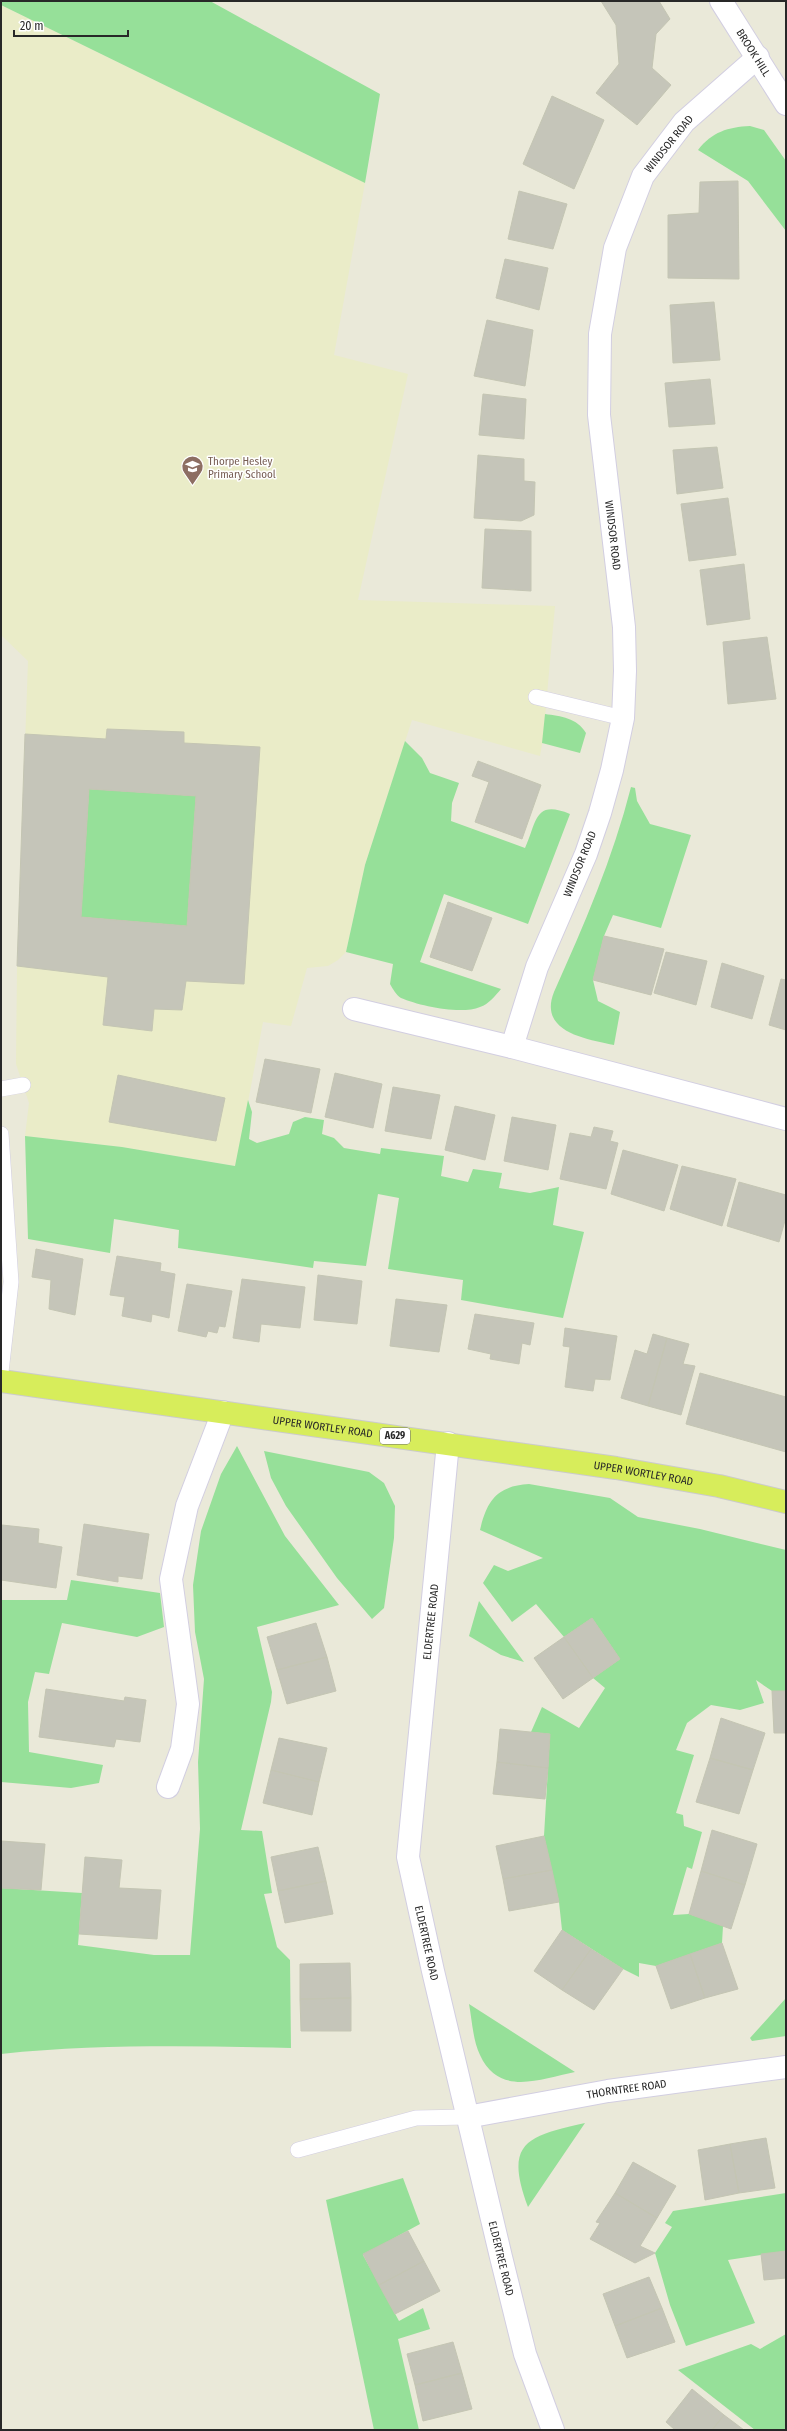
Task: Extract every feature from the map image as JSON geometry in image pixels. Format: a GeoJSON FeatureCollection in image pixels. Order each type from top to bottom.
{"type":"FeatureCollection","features":[{"type":"Feature","properties":{"kind":"main road","name":"UPPER WORTLEY ROAD"},"geometry":{"type":"LineString","coordinates":[[1,1381],[448,1443],[616,1468],[719,1486],[786,1502]]}},
{"type":"Feature","properties":{"kind":"street","name":"BROOK HILL"},"geometry":{"type":"LineString","coordinates":[[721,1],[758,57],[786,104]]}},
{"type":"Feature","properties":{"kind":"street","name":"WINDSOR ROAD"},"geometry":{"type":"LineString","coordinates":[[512,1047],[537,967],[586,854],[600,813],[612,770],[623,718],[625,671],[624,627],[599,415],[600,334],[615,248],[643,176],[684,122],[758,57]]}},
{"type":"Feature","properties":{"kind":"street"},"geometry":{"type":"LineString","coordinates":[[354,1009],[512,1047],[786,1119]]}},
{"type":"Feature","properties":{"kind":"street"},"geometry":{"type":"LineString","coordinates":[[168,1787],[182,1749],[188,1704],[171,1579],[187,1506],[223,1412]]}},
{"type":"Feature","properties":{"kind":"street","name":"ELDERTREE ROAD"},"geometry":{"type":"LineString","coordinates":[[448,1443],[408,1857],[467,2117],[525,2354],[553,2430]]}},
{"type":"Feature","properties":{"kind":"street","name":"THORNTREE ROAD"},"geometry":{"type":"LineString","coordinates":[[467,2117],[608,2091],[786,2067]]}},
{"type":"Feature","properties":{"kind":"lane"},"geometry":{"type":"LineString","coordinates":[[536,697],[623,718]]}},
{"type":"Feature","properties":{"kind":"lane"},"geometry":{"type":"LineString","coordinates":[[1,1089],[23,1085]]}},
{"type":"Feature","properties":{"kind":"lane"},"geometry":{"type":"LineString","coordinates":[[1,1134],[11,1282],[1,1372]]}},
{"type":"Feature","properties":{"kind":"lane"},"geometry":{"type":"LineString","coordinates":[[298,2150],[416,2118],[467,2117]]}},
{"type":"Feature","properties":{"kind":"shaded area","name":"Thorpe Hesley Primary School"},"geometry":{"type":"Polygon","coordinates":[[[1,5],[365,183],[334,355],[408,374],[358,600],[555,606],[543,739],[540,756],[412,720],[365,865],[346,952],[338,960],[328,966],[307,968],[291,1026],[263,1022],[236,1166],[122,1147],[25,1136],[29,1103],[16,1064],[17,966],[28,661],[1,635],[1,5]]]}},
{"type":"Feature","properties":{"kind":"green space"},"geometry":{"type":"Polygon","coordinates":[[[1,1],[210,1],[380,94],[365,183],[1,5],[1,1]]]}},
{"type":"Feature","properties":{"kind":"green space"},"geometry":{"type":"Polygon","coordinates":[[[750,126],[764,130],[786,161],[786,231],[748,181],[698,150],[709,139],[721,132],[728,129],[750,126]]]}},
{"type":"Feature","properties":{"kind":"green space"},"geometry":{"type":"Polygon","coordinates":[[[545,714],[568,719],[578,724],[582,728],[586,733],[580,753],[542,743],[545,714]]]}},
{"type":"Feature","properties":{"kind":"green space"},"geometry":{"type":"Polygon","coordinates":[[[405,741],[422,758],[430,773],[459,783],[452,803],[451,821],[525,848],[535,822],[543,811],[549,809],[558,810],[570,814],[528,924],[444,894],[420,962],[501,989],[492,1000],[480,1007],[452,1010],[419,1004],[401,998],[396,994],[390,984],[393,964],[346,952],[365,865],[405,741]]]}},
{"type":"Feature","properties":{"kind":"green space"},"geometry":{"type":"Polygon","coordinates":[[[631,787],[635,788],[637,801],[650,824],[691,835],[661,928],[613,915],[604,936],[593,980],[598,1001],[620,1012],[614,1045],[591,1040],[568,1031],[559,1025],[553,1016],[551,1006],[554,992],[607,865],[616,840],[631,787]]]}},
{"type":"Feature","properties":{"kind":"green space"},"geometry":{"type":"Polygon","coordinates":[[[89,789],[196,796],[187,926],[81,917],[89,789]]]}},
{"type":"Feature","properties":{"kind":"green space"},"geometry":{"type":"Polygon","coordinates":[[[248,1100],[252,1112],[249,1139],[257,1143],[289,1134],[293,1122],[305,1117],[324,1120],[322,1134],[334,1138],[344,1148],[380,1154],[381,1148],[444,1156],[441,1176],[468,1182],[473,1169],[502,1173],[499,1188],[530,1193],[559,1187],[553,1225],[584,1232],[563,1318],[461,1300],[463,1280],[388,1269],[399,1198],[378,1194],[366,1266],[314,1261],[313,1268],[178,1248],[179,1230],[114,1219],[110,1253],[28,1239],[25,1136],[122,1147],[235,1166],[248,1100]]]}},
{"type":"Feature","properties":{"kind":"green space"},"geometry":{"type":"Polygon","coordinates":[[[237,1446],[285,1536],[339,1605],[257,1627],[272,1692],[271,1702],[241,1830],[262,1831],[272,1893],[264,1894],[277,1947],[290,1960],[291,2048],[182,2046],[110,2047],[1,2054],[1,1888],[82,1893],[78,1945],[154,1955],[190,1955],[200,1829],[198,1762],[204,1679],[195,1632],[193,1585],[201,1531],[221,1474],[237,1446]]]}},
{"type":"Feature","properties":{"kind":"green space"},"geometry":{"type":"Polygon","coordinates":[[[264,1451],[369,1472],[384,1483],[395,1506],[394,1538],[384,1608],[372,1619],[337,1578],[286,1506],[271,1478],[264,1451]]]}},
{"type":"Feature","properties":{"kind":"green space"},"geometry":{"type":"Polygon","coordinates":[[[529,1484],[610,1498],[638,1517],[700,1529],[786,1550],[786,1691],[772,1691],[756,1680],[764,1703],[740,1710],[711,1705],[687,1723],[676,1750],[694,1755],[676,1813],[683,1815],[684,1826],[702,1832],[692,1869],[687,1867],[673,1915],[689,1914],[723,1926],[722,1943],[656,1966],[639,1963],[639,1977],[623,1969],[562,1930],[559,1902],[544,1836],[550,1734],[531,1732],[542,1707],[579,1728],[605,1688],[593,1678],[620,1659],[592,1618],[564,1637],[536,1604],[512,1622],[483,1583],[494,1565],[508,1571],[543,1558],[480,1530],[486,1510],[495,1496],[509,1488],[529,1484]]]}},
{"type":"Feature","properties":{"kind":"green space"},"geometry":{"type":"Polygon","coordinates":[[[71,1580],[160,1593],[164,1627],[137,1637],[62,1623],[49,1674],[35,1672],[28,1702],[29,1752],[103,1765],[99,1783],[71,1788],[1,1782],[1,1600],[67,1600],[71,1580]]]}},
{"type":"Feature","properties":{"kind":"green space"},"geometry":{"type":"Polygon","coordinates":[[[479,1601],[524,1662],[501,1655],[469,1636],[479,1601]]]}},
{"type":"Feature","properties":{"kind":"green space"},"geometry":{"type":"Polygon","coordinates":[[[786,1998],[786,2036],[752,2041],[750,2038],[786,1998]]]}},
{"type":"Feature","properties":{"kind":"green space"},"geometry":{"type":"Polygon","coordinates":[[[469,2004],[575,2072],[535,2081],[522,2082],[509,2081],[498,2076],[488,2068],[480,2055],[474,2037],[469,2004]]]}},
{"type":"Feature","properties":{"kind":"green space"},"geometry":{"type":"Polygon","coordinates":[[[585,2123],[528,2207],[521,2186],[518,2169],[520,2156],[525,2146],[535,2138],[548,2133],[585,2123]]]}},
{"type":"Feature","properties":{"kind":"green space"},"geometry":{"type":"Polygon","coordinates":[[[403,2178],[420,2224],[363,2255],[399,2321],[423,2308],[430,2329],[398,2339],[419,2430],[374,2430],[326,2200],[403,2178]]]}},
{"type":"Feature","properties":{"kind":"green space"},"geometry":{"type":"Polygon","coordinates":[[[786,2193],[786,2251],[728,2260],[755,2323],[686,2346],[670,2305],[655,2253],[672,2227],[665,2223],[673,2211],[786,2193]]]}},
{"type":"Feature","properties":{"kind":"green space"},"geometry":{"type":"Polygon","coordinates":[[[786,2334],[786,2430],[755,2430],[678,2370],[751,2344],[760,2349],[786,2334]]]}},
{"type":"Feature","properties":{"kind":"building"},"geometry":{"type":"Polygon","coordinates":[[[601,1],[659,1],[670,19],[656,34],[652,68],[671,85],[637,125],[596,93],[619,64],[616,25],[601,1]]]}},
{"type":"Feature","properties":{"kind":"building"},"geometry":{"type":"Polygon","coordinates":[[[552,96],[604,120],[574,189],[523,164],[552,96]]]}},
{"type":"Feature","properties":{"kind":"building"},"geometry":{"type":"Polygon","coordinates":[[[738,181],[739,279],[668,278],[668,215],[699,213],[700,182],[738,181]]]}},
{"type":"Feature","properties":{"kind":"building"},"geometry":{"type":"Polygon","coordinates":[[[519,191],[567,204],[553,249],[508,239],[519,191]]]}},
{"type":"Feature","properties":{"kind":"building"},"geometry":{"type":"Polygon","coordinates":[[[505,259],[548,268],[539,310],[496,298],[505,259]]]}},
{"type":"Feature","properties":{"kind":"building"},"geometry":{"type":"Polygon","coordinates":[[[714,302],[720,360],[673,363],[670,305],[714,302]]]}},
{"type":"Feature","properties":{"kind":"building"},"geometry":{"type":"Polygon","coordinates":[[[487,320],[533,330],[525,386],[474,376],[487,320]]]}},
{"type":"Feature","properties":{"kind":"building"},"geometry":{"type":"Polygon","coordinates":[[[710,379],[715,424],[669,427],[665,383],[710,379]]]}},
{"type":"Feature","properties":{"kind":"building"},"geometry":{"type":"Polygon","coordinates":[[[483,394],[526,399],[524,439],[479,435],[483,394]]]}},
{"type":"Feature","properties":{"kind":"building"},"geometry":{"type":"Polygon","coordinates":[[[717,447],[723,488],[677,494],[673,450],[717,447]]]}},
{"type":"Feature","properties":{"kind":"building"},"geometry":{"type":"Polygon","coordinates":[[[478,455],[524,459],[524,481],[535,482],[534,515],[521,521],[474,518],[478,455]]]}},
{"type":"Feature","properties":{"kind":"building"},"geometry":{"type":"Polygon","coordinates":[[[728,498],[736,555],[689,561],[681,504],[728,498]]]}},
{"type":"Feature","properties":{"kind":"building"},"geometry":{"type":"Polygon","coordinates":[[[485,529],[531,531],[531,591],[482,588],[485,529]]]}},
{"type":"Feature","properties":{"kind":"building"},"geometry":{"type":"Polygon","coordinates":[[[744,564],[750,619],[707,625],[700,570],[744,564]]]}},
{"type":"Feature","properties":{"kind":"building"},"geometry":{"type":"Polygon","coordinates":[[[767,637],[776,699],[728,704],[723,642],[767,637]]]}},
{"type":"Feature","properties":{"kind":"building"},"geometry":{"type":"Polygon","coordinates":[[[107,729],[184,732],[184,743],[260,747],[244,984],[186,981],[182,1010],[154,1009],[152,1031],[103,1025],[108,977],[17,966],[25,734],[106,739],[107,729]],[[89,789],[81,917],[187,926],[196,796],[89,789]]]}},
{"type":"Feature","properties":{"kind":"building"},"geometry":{"type":"Polygon","coordinates":[[[478,761],[541,785],[522,839],[475,822],[489,782],[472,776],[478,761]]]}},
{"type":"Feature","properties":{"kind":"building"},"geometry":{"type":"Polygon","coordinates":[[[448,902],[492,918],[472,971],[430,957],[448,902]]]}},
{"type":"Feature","properties":{"kind":"building"},"geometry":{"type":"Polygon","coordinates":[[[604,936],[664,949],[651,995],[593,980],[604,936]]]}},
{"type":"Feature","properties":{"kind":"building"},"geometry":{"type":"Polygon","coordinates":[[[666,952],[707,961],[696,1005],[654,993],[666,952]]]}},
{"type":"Feature","properties":{"kind":"building"},"geometry":{"type":"Polygon","coordinates":[[[722,963],[764,976],[752,1019],[711,1007],[722,963]]]}},
{"type":"Feature","properties":{"kind":"building"},"geometry":{"type":"Polygon","coordinates":[[[781,979],[786,980],[786,1030],[769,1025],[781,979]]]}},
{"type":"Feature","properties":{"kind":"building"},"geometry":{"type":"Polygon","coordinates":[[[265,1059],[320,1069],[311,1113],[256,1102],[265,1059]]]}},
{"type":"Feature","properties":{"kind":"building"},"geometry":{"type":"Polygon","coordinates":[[[335,1073],[382,1084],[373,1128],[325,1117],[335,1073]]]}},
{"type":"Feature","properties":{"kind":"building"},"geometry":{"type":"Polygon","coordinates":[[[118,1075],[225,1098],[216,1141],[109,1122],[118,1075]]]}},
{"type":"Feature","properties":{"kind":"building"},"geometry":{"type":"Polygon","coordinates":[[[393,1087],[440,1095],[431,1139],[385,1131],[393,1087]]]}},
{"type":"Feature","properties":{"kind":"building"},"geometry":{"type":"Polygon","coordinates":[[[455,1106],[495,1115],[485,1160],[445,1150],[455,1106]]]}},
{"type":"Feature","properties":{"kind":"building"},"geometry":{"type":"Polygon","coordinates":[[[512,1117],[556,1125],[548,1170],[504,1161],[512,1117]]]}},
{"type":"Feature","properties":{"kind":"building"},"geometry":{"type":"Polygon","coordinates":[[[594,1127],[613,1131],[610,1141],[618,1143],[606,1189],[560,1179],[570,1133],[591,1137],[594,1127]]]}},
{"type":"Feature","properties":{"kind":"building"},"geometry":{"type":"Polygon","coordinates":[[[623,1150],[678,1165],[664,1211],[611,1194],[623,1150]]]}},
{"type":"Feature","properties":{"kind":"building"},"geometry":{"type":"Polygon","coordinates":[[[682,1166],[736,1179],[722,1226],[670,1209],[682,1166]]]}},
{"type":"Feature","properties":{"kind":"building"},"geometry":{"type":"Polygon","coordinates":[[[739,1182],[786,1195],[786,1217],[779,1242],[727,1226],[739,1182]]]}},
{"type":"Feature","properties":{"kind":"building"},"geometry":{"type":"Polygon","coordinates":[[[36,1249],[83,1259],[75,1315],[49,1309],[51,1280],[32,1277],[36,1249]]]}},
{"type":"Feature","properties":{"kind":"building"},"geometry":{"type":"Polygon","coordinates":[[[117,1256],[161,1263],[160,1271],[175,1274],[169,1318],[152,1314],[151,1322],[122,1316],[125,1297],[110,1295],[117,1256]]]}},
{"type":"Feature","properties":{"kind":"building"},"geometry":{"type":"Polygon","coordinates":[[[318,1275],[362,1281],[357,1324],[314,1320],[318,1275]]]}},
{"type":"Feature","properties":{"kind":"building"},"geometry":{"type":"Polygon","coordinates":[[[242,1279],[305,1287],[300,1328],[261,1324],[259,1342],[233,1338],[242,1279]]]}},
{"type":"Feature","properties":{"kind":"building"},"geometry":{"type":"Polygon","coordinates":[[[187,1284],[232,1291],[225,1327],[219,1326],[217,1333],[208,1331],[206,1337],[178,1331],[187,1284]]]}},
{"type":"Feature","properties":{"kind":"building"},"geometry":{"type":"Polygon","coordinates":[[[396,1299],[447,1305],[439,1352],[390,1346],[396,1299]]]}},
{"type":"Feature","properties":{"kind":"building"},"geometry":{"type":"Polygon","coordinates":[[[475,1314],[534,1323],[530,1345],[522,1343],[519,1364],[490,1359],[491,1354],[468,1349],[475,1314]]]}},
{"type":"Feature","properties":{"kind":"building"},"geometry":{"type":"Polygon","coordinates":[[[565,1328],[617,1336],[610,1380],[595,1379],[593,1391],[565,1387],[570,1347],[563,1346],[565,1328]]]}},
{"type":"Feature","properties":{"kind":"building"},"geometry":{"type":"Polygon","coordinates":[[[653,1334],[667,1338],[648,1406],[621,1398],[635,1350],[647,1354],[653,1334]]]}},
{"type":"Feature","properties":{"kind":"building"},"geometry":{"type":"Polygon","coordinates":[[[667,1338],[689,1344],[683,1364],[695,1366],[681,1415],[648,1406],[667,1338]]]}},
{"type":"Feature","properties":{"kind":"building"},"geometry":{"type":"Polygon","coordinates":[[[700,1373],[786,1397],[786,1452],[686,1424],[700,1373]]]}},
{"type":"Feature","properties":{"kind":"building"},"geometry":{"type":"Polygon","coordinates":[[[84,1524],[149,1534],[142,1579],[118,1576],[118,1582],[77,1575],[84,1524]]]}},
{"type":"Feature","properties":{"kind":"building"},"geometry":{"type":"Polygon","coordinates":[[[2,1525],[39,1529],[38,1543],[62,1547],[56,1588],[1,1580],[2,1525]]]}},
{"type":"Feature","properties":{"kind":"building"},"geometry":{"type":"Polygon","coordinates":[[[592,1618],[620,1659],[593,1678],[564,1637],[592,1618]]]}},
{"type":"Feature","properties":{"kind":"building"},"geometry":{"type":"Polygon","coordinates":[[[316,1623],[327,1657],[277,1670],[267,1637],[316,1623]]]}},
{"type":"Feature","properties":{"kind":"building"},"geometry":{"type":"Polygon","coordinates":[[[564,1637],[593,1678],[563,1699],[534,1658],[564,1637]]]}},
{"type":"Feature","properties":{"kind":"building"},"geometry":{"type":"Polygon","coordinates":[[[327,1657],[336,1691],[287,1704],[277,1670],[327,1657]]]}},
{"type":"Feature","properties":{"kind":"building"},"geometry":{"type":"Polygon","coordinates":[[[46,1689],[124,1701],[125,1697],[146,1700],[140,1742],[116,1739],[114,1747],[39,1737],[46,1689]]]}},
{"type":"Feature","properties":{"kind":"building"},"geometry":{"type":"Polygon","coordinates":[[[772,1691],[786,1691],[786,1733],[774,1733],[772,1691]]]}},
{"type":"Feature","properties":{"kind":"building"},"geometry":{"type":"Polygon","coordinates":[[[721,1718],[765,1733],[753,1770],[710,1758],[721,1718]]]}},
{"type":"Feature","properties":{"kind":"building"},"geometry":{"type":"Polygon","coordinates":[[[500,1729],[550,1734],[548,1768],[497,1762],[500,1729]]]}},
{"type":"Feature","properties":{"kind":"building"},"geometry":{"type":"Polygon","coordinates":[[[279,1738],[327,1748],[319,1782],[271,1770],[279,1738]]]}},
{"type":"Feature","properties":{"kind":"building"},"geometry":{"type":"Polygon","coordinates":[[[710,1758],[753,1770],[739,1814],[696,1802],[710,1758]]]}},
{"type":"Feature","properties":{"kind":"building"},"geometry":{"type":"Polygon","coordinates":[[[497,1762],[548,1768],[545,1799],[493,1794],[497,1762]]]}},
{"type":"Feature","properties":{"kind":"building"},"geometry":{"type":"Polygon","coordinates":[[[271,1770],[319,1782],[312,1815],[263,1803],[271,1770]]]}},
{"type":"Feature","properties":{"kind":"building"},"geometry":{"type":"Polygon","coordinates":[[[712,1830],[757,1844],[745,1885],[701,1871],[712,1830]]]}},
{"type":"Feature","properties":{"kind":"building"},"geometry":{"type":"Polygon","coordinates":[[[544,1836],[552,1870],[503,1879],[496,1846],[544,1836]]]}},
{"type":"Feature","properties":{"kind":"building"},"geometry":{"type":"Polygon","coordinates":[[[1,1841],[45,1844],[41,1890],[1,1888],[1,1841]]]}},
{"type":"Feature","properties":{"kind":"building"},"geometry":{"type":"Polygon","coordinates":[[[318,1847],[326,1881],[278,1891],[271,1857],[318,1847]]]}},
{"type":"Feature","properties":{"kind":"building"},"geometry":{"type":"Polygon","coordinates":[[[85,1857],[122,1860],[119,1888],[161,1890],[157,1939],[79,1934],[85,1857]]]}},
{"type":"Feature","properties":{"kind":"building"},"geometry":{"type":"Polygon","coordinates":[[[552,1870],[559,1902],[509,1911],[503,1879],[552,1870]]]}},
{"type":"Feature","properties":{"kind":"building"},"geometry":{"type":"Polygon","coordinates":[[[701,1871],[745,1885],[731,1929],[689,1914],[701,1871]]]}},
{"type":"Feature","properties":{"kind":"building"},"geometry":{"type":"Polygon","coordinates":[[[326,1881],[333,1914],[285,1923],[278,1891],[326,1881]]]}},
{"type":"Feature","properties":{"kind":"building"},"geometry":{"type":"Polygon","coordinates":[[[562,1930],[591,1949],[562,1990],[534,1971],[562,1930]]]}},
{"type":"Feature","properties":{"kind":"building"},"geometry":{"type":"Polygon","coordinates":[[[722,1943],[738,1989],[705,1998],[690,1954],[722,1943]]]}},
{"type":"Feature","properties":{"kind":"building"},"geometry":{"type":"Polygon","coordinates":[[[591,1949],[623,1969],[594,2010],[562,1990],[591,1949]]]}},
{"type":"Feature","properties":{"kind":"building"},"geometry":{"type":"Polygon","coordinates":[[[690,1954],[705,1998],[671,2009],[656,1966],[690,1954]]]}},
{"type":"Feature","properties":{"kind":"building"},"geometry":{"type":"Polygon","coordinates":[[[350,1963],[351,1998],[300,1999],[300,1964],[350,1963]]]}},
{"type":"Feature","properties":{"kind":"building"},"geometry":{"type":"Polygon","coordinates":[[[351,1998],[351,2031],[301,2031],[300,1999],[351,1998]]]}},
{"type":"Feature","properties":{"kind":"building"},"geometry":{"type":"Polygon","coordinates":[[[766,2138],[775,2188],[739,2193],[730,2144],[766,2138]]]}},
{"type":"Feature","properties":{"kind":"building"},"geometry":{"type":"Polygon","coordinates":[[[730,2144],[739,2193],[705,2200],[698,2150],[730,2144]]]}},
{"type":"Feature","properties":{"kind":"building"},"geometry":{"type":"Polygon","coordinates":[[[633,2162],[676,2186],[657,2218],[615,2193],[633,2162]]]}},
{"type":"Feature","properties":{"kind":"building"},"geometry":{"type":"Polygon","coordinates":[[[615,2193],[657,2218],[640,2246],[655,2253],[635,2263],[590,2239],[600,2223],[596,2222],[615,2193]]]}},
{"type":"Feature","properties":{"kind":"building"},"geometry":{"type":"Polygon","coordinates":[[[408,2231],[424,2261],[379,2285],[363,2254],[408,2231]]]}},
{"type":"Feature","properties":{"kind":"building"},"geometry":{"type":"Polygon","coordinates":[[[786,2251],[786,2278],[764,2280],[761,2254],[786,2251]]]}},
{"type":"Feature","properties":{"kind":"building"},"geometry":{"type":"Polygon","coordinates":[[[424,2261],[440,2291],[395,2314],[379,2285],[424,2261]]]}},
{"type":"Feature","properties":{"kind":"building"},"geometry":{"type":"Polygon","coordinates":[[[649,2277],[662,2308],[615,2326],[603,2294],[649,2277]]]}},
{"type":"Feature","properties":{"kind":"building"},"geometry":{"type":"Polygon","coordinates":[[[662,2308],[675,2342],[627,2358],[615,2326],[662,2308]]]}},
{"type":"Feature","properties":{"kind":"building"},"geometry":{"type":"Polygon","coordinates":[[[453,2342],[462,2373],[415,2385],[407,2354],[453,2342]]]}},
{"type":"Feature","properties":{"kind":"building"},"geometry":{"type":"Polygon","coordinates":[[[462,2373],[472,2409],[423,2421],[415,2385],[462,2373]]]}},
{"type":"Feature","properties":{"kind":"building"},"geometry":{"type":"Polygon","coordinates":[[[692,2389],[724,2415],[712,2430],[675,2430],[666,2422],[692,2389]]]}},
{"type":"Feature","properties":{"kind":"building"},"geometry":{"type":"Polygon","coordinates":[[[724,2415],[744,2430],[712,2430],[724,2415]]]}},
{"type":"Feature","properties":{"kind":"place","name":"Thorpe Hesley Primary School"},"geometry":{"type":"Point","coordinates":[192,486]}}]}
